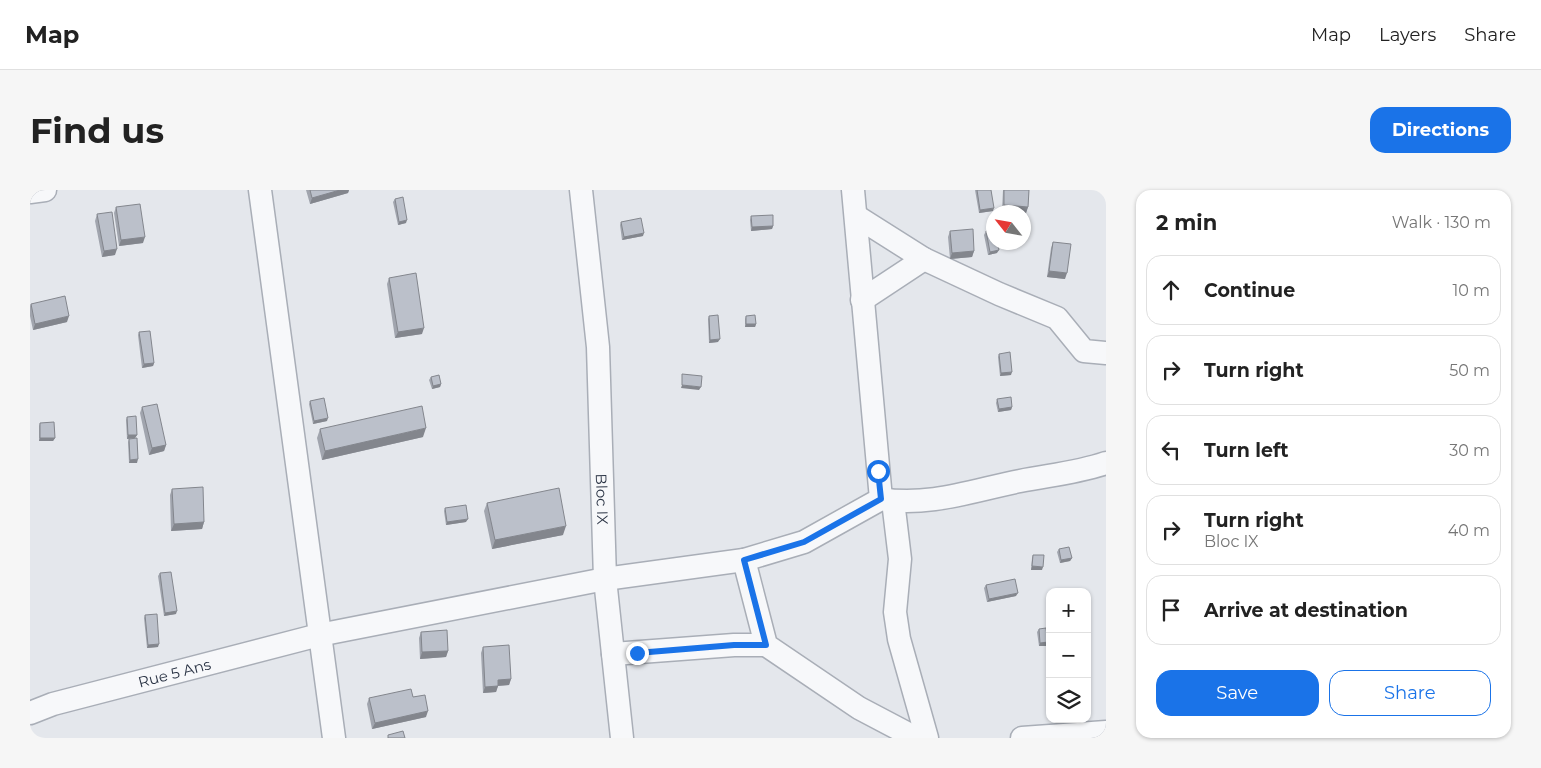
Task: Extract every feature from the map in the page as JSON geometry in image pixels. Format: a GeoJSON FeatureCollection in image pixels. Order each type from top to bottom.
{"type":"FeatureCollection","features":[{"type":"Feature","properties":{"kind":"street"},"geometry":{"type":"LineString","coordinates":[[30,192],[45,190]]}},
{"type":"Feature","properties":{"kind":"street"},"geometry":{"type":"LineString","coordinates":[[260,190],[334,738]]}},
{"type":"Feature","properties":{"kind":"street","name":"Bloc IX"},"geometry":{"type":"LineString","coordinates":[[581,190],[598,347],[605,579],[622,738]]}},
{"type":"Feature","properties":{"kind":"street"},"geometry":{"type":"LineString","coordinates":[[853,190],[862,300],[887,500],[900,559],[895,612],[899,639],[927,738]]}},
{"type":"Feature","properties":{"kind":"street"},"geometry":{"type":"LineString","coordinates":[[856,216],[924,259],[999,294],[1057,318],[1084,351],[1106,353]]}},
{"type":"Feature","properties":{"kind":"street"},"geometry":{"type":"LineString","coordinates":[[862,300],[924,259]]}},
{"type":"Feature","properties":{"kind":"street"},"geometry":{"type":"LineString","coordinates":[[887,500],[916,502],[952,497],[1020,481],[1079,473],[1106,463]]}},
{"type":"Feature","properties":{"kind":"street","name":"Rue 5 Ans"},"geometry":{"type":"LineString","coordinates":[[30,713],[53,704],[319,635],[605,579],[744,560],[804,542],[887,500]]}},
{"type":"Feature","properties":{"kind":"street"},"geometry":{"type":"LineString","coordinates":[[744,560],[766,645]]}},
{"type":"Feature","properties":{"kind":"street"},"geometry":{"type":"LineString","coordinates":[[613,654],[734,645],[766,645],[859,708],[916,738]]}},
{"type":"Feature","properties":{"kind":"street"},"geometry":{"type":"LineString","coordinates":[[1022,738],[1106,732]]}},
{"type":"Feature","properties":{"kind":"building"},"geometry":{"type":"Polygon","coordinates":[[[310,190],[340,190],[312,198],[310,190]]]}},
{"type":"Feature","properties":{"kind":"building"},"geometry":{"type":"Polygon","coordinates":[[[977,190],[991,190],[994,205],[986,205],[986,209],[980,210],[977,190]]]}},
{"type":"Feature","properties":{"kind":"building"},"geometry":{"type":"Polygon","coordinates":[[[1004,190],[1029,190],[1028,205],[1004,205],[1004,190]]]}},
{"type":"Feature","properties":{"kind":"building"},"geometry":{"type":"Polygon","coordinates":[[[403,197],[407,220],[399,222],[395,199],[403,197]]]}},
{"type":"Feature","properties":{"kind":"building"},"geometry":{"type":"Polygon","coordinates":[[[140,204],[145,237],[121,240],[116,207],[140,204]]]}},
{"type":"Feature","properties":{"kind":"building"},"geometry":{"type":"Polygon","coordinates":[[[112,212],[117,249],[104,251],[97,214],[112,212]]]}},
{"type":"Feature","properties":{"kind":"building"},"geometry":{"type":"Polygon","coordinates":[[[773,215],[773,226],[752,227],[751,216],[773,215]]]}},
{"type":"Feature","properties":{"kind":"building"},"geometry":{"type":"Polygon","coordinates":[[[641,218],[644,233],[624,237],[621,222],[641,218]]]}},
{"type":"Feature","properties":{"kind":"building"},"geometry":{"type":"Polygon","coordinates":[[[973,229],[974,251],[952,253],[950,231],[973,229]]]}},
{"type":"Feature","properties":{"kind":"building"},"geometry":{"type":"Polygon","coordinates":[[[1053,242],[1071,244],[1067,273],[1049,271],[1053,242]]]}},
{"type":"Feature","properties":{"kind":"building"},"geometry":{"type":"Polygon","coordinates":[[[416,273],[424,328],[398,332],[389,278],[416,273]]]}},
{"type":"Feature","properties":{"kind":"building"},"geometry":{"type":"Polygon","coordinates":[[[65,296],[69,316],[35,324],[31,304],[65,296]]]}},
{"type":"Feature","properties":{"kind":"building"},"geometry":{"type":"Polygon","coordinates":[[[718,315],[720,339],[710,340],[709,316],[718,315]]]}},
{"type":"Feature","properties":{"kind":"building"},"geometry":{"type":"Polygon","coordinates":[[[755,315],[756,324],[746,324],[746,316],[755,315]]]}},
{"type":"Feature","properties":{"kind":"building"},"geometry":{"type":"Polygon","coordinates":[[[150,331],[154,363],[144,364],[139,332],[150,331]]]}},
{"type":"Feature","properties":{"kind":"building"},"geometry":{"type":"Polygon","coordinates":[[[1010,352],[1012,372],[1001,373],[999,354],[1010,352]]]}},
{"type":"Feature","properties":{"kind":"building"},"geometry":{"type":"Polygon","coordinates":[[[682,374],[702,376],[701,387],[682,385],[682,374]]]}},
{"type":"Feature","properties":{"kind":"building"},"geometry":{"type":"Polygon","coordinates":[[[439,375],[441,384],[433,386],[431,377],[439,375]]]}},
{"type":"Feature","properties":{"kind":"building"},"geometry":{"type":"Polygon","coordinates":[[[1011,397],[1012,407],[999,409],[997,399],[1011,397]]]}},
{"type":"Feature","properties":{"kind":"building"},"geometry":{"type":"Polygon","coordinates":[[[324,398],[328,418],[314,421],[310,401],[324,398]]]}},
{"type":"Feature","properties":{"kind":"building"},"geometry":{"type":"Polygon","coordinates":[[[157,404],[166,445],[152,448],[142,407],[157,404]]]}},
{"type":"Feature","properties":{"kind":"building"},"geometry":{"type":"Polygon","coordinates":[[[422,406],[426,428],[325,451],[320,429],[422,406]]]}},
{"type":"Feature","properties":{"kind":"building"},"geometry":{"type":"Polygon","coordinates":[[[136,416],[137,435],[128,435],[127,417],[136,416]]]}},
{"type":"Feature","properties":{"kind":"building"},"geometry":{"type":"Polygon","coordinates":[[[54,422],[55,438],[40,438],[40,423],[54,422]]]}},
{"type":"Feature","properties":{"kind":"building"},"geometry":{"type":"Polygon","coordinates":[[[137,438],[138,459],[130,460],[129,439],[137,438]]]}},
{"type":"Feature","properties":{"kind":"building"},"geometry":{"type":"Polygon","coordinates":[[[203,487],[204,522],[174,524],[172,489],[203,487]]]}},
{"type":"Feature","properties":{"kind":"building"},"geometry":{"type":"Polygon","coordinates":[[[559,488],[566,526],[495,540],[487,503],[559,488]]]}},
{"type":"Feature","properties":{"kind":"building"},"geometry":{"type":"Polygon","coordinates":[[[466,505],[468,519],[447,522],[445,508],[466,505]]]}},
{"type":"Feature","properties":{"kind":"building"},"geometry":{"type":"Polygon","coordinates":[[[1069,547],[1072,558],[1061,560],[1059,549],[1069,547]]]}},
{"type":"Feature","properties":{"kind":"building"},"geometry":{"type":"Polygon","coordinates":[[[1033,555],[1044,555],[1043,567],[1032,566],[1033,555]]]}},
{"type":"Feature","properties":{"kind":"building"},"geometry":{"type":"Polygon","coordinates":[[[171,572],[177,611],[165,613],[160,573],[171,572]]]}},
{"type":"Feature","properties":{"kind":"building"},"geometry":{"type":"Polygon","coordinates":[[[1015,579],[1018,593],[989,599],[986,585],[1015,579]]]}},
{"type":"Feature","properties":{"kind":"building"},"geometry":{"type":"Polygon","coordinates":[[[157,614],[159,644],[148,645],[145,615],[157,614]]]}},
{"type":"Feature","properties":{"kind":"building"},"geometry":{"type":"Polygon","coordinates":[[[1046,628],[1046,642],[1040,643],[1039,629],[1046,628]]]}},
{"type":"Feature","properties":{"kind":"building"},"geometry":{"type":"Polygon","coordinates":[[[447,630],[448,651],[422,652],[421,632],[447,630]]]}},
{"type":"Feature","properties":{"kind":"building"},"geometry":{"type":"Polygon","coordinates":[[[509,645],[511,679],[498,680],[498,686],[485,687],[483,647],[509,645]]]}},
{"type":"Feature","properties":{"kind":"building"},"geometry":{"type":"Polygon","coordinates":[[[411,689],[413,697],[425,695],[428,711],[375,723],[369,698],[411,689]]]}},
{"type":"Feature","properties":{"kind":"building"},"geometry":{"type":"Polygon","coordinates":[[[403,731],[405,738],[388,738],[388,735],[403,731]]]}},
{"type":"Feature","properties":{"kind":"route"},"geometry":{"type":"LineString","coordinates":[[637,653],[734,645],[766,645],[753,588],[744,560],[804,542],[867,505],[881,499],[878,471]]}}]}
